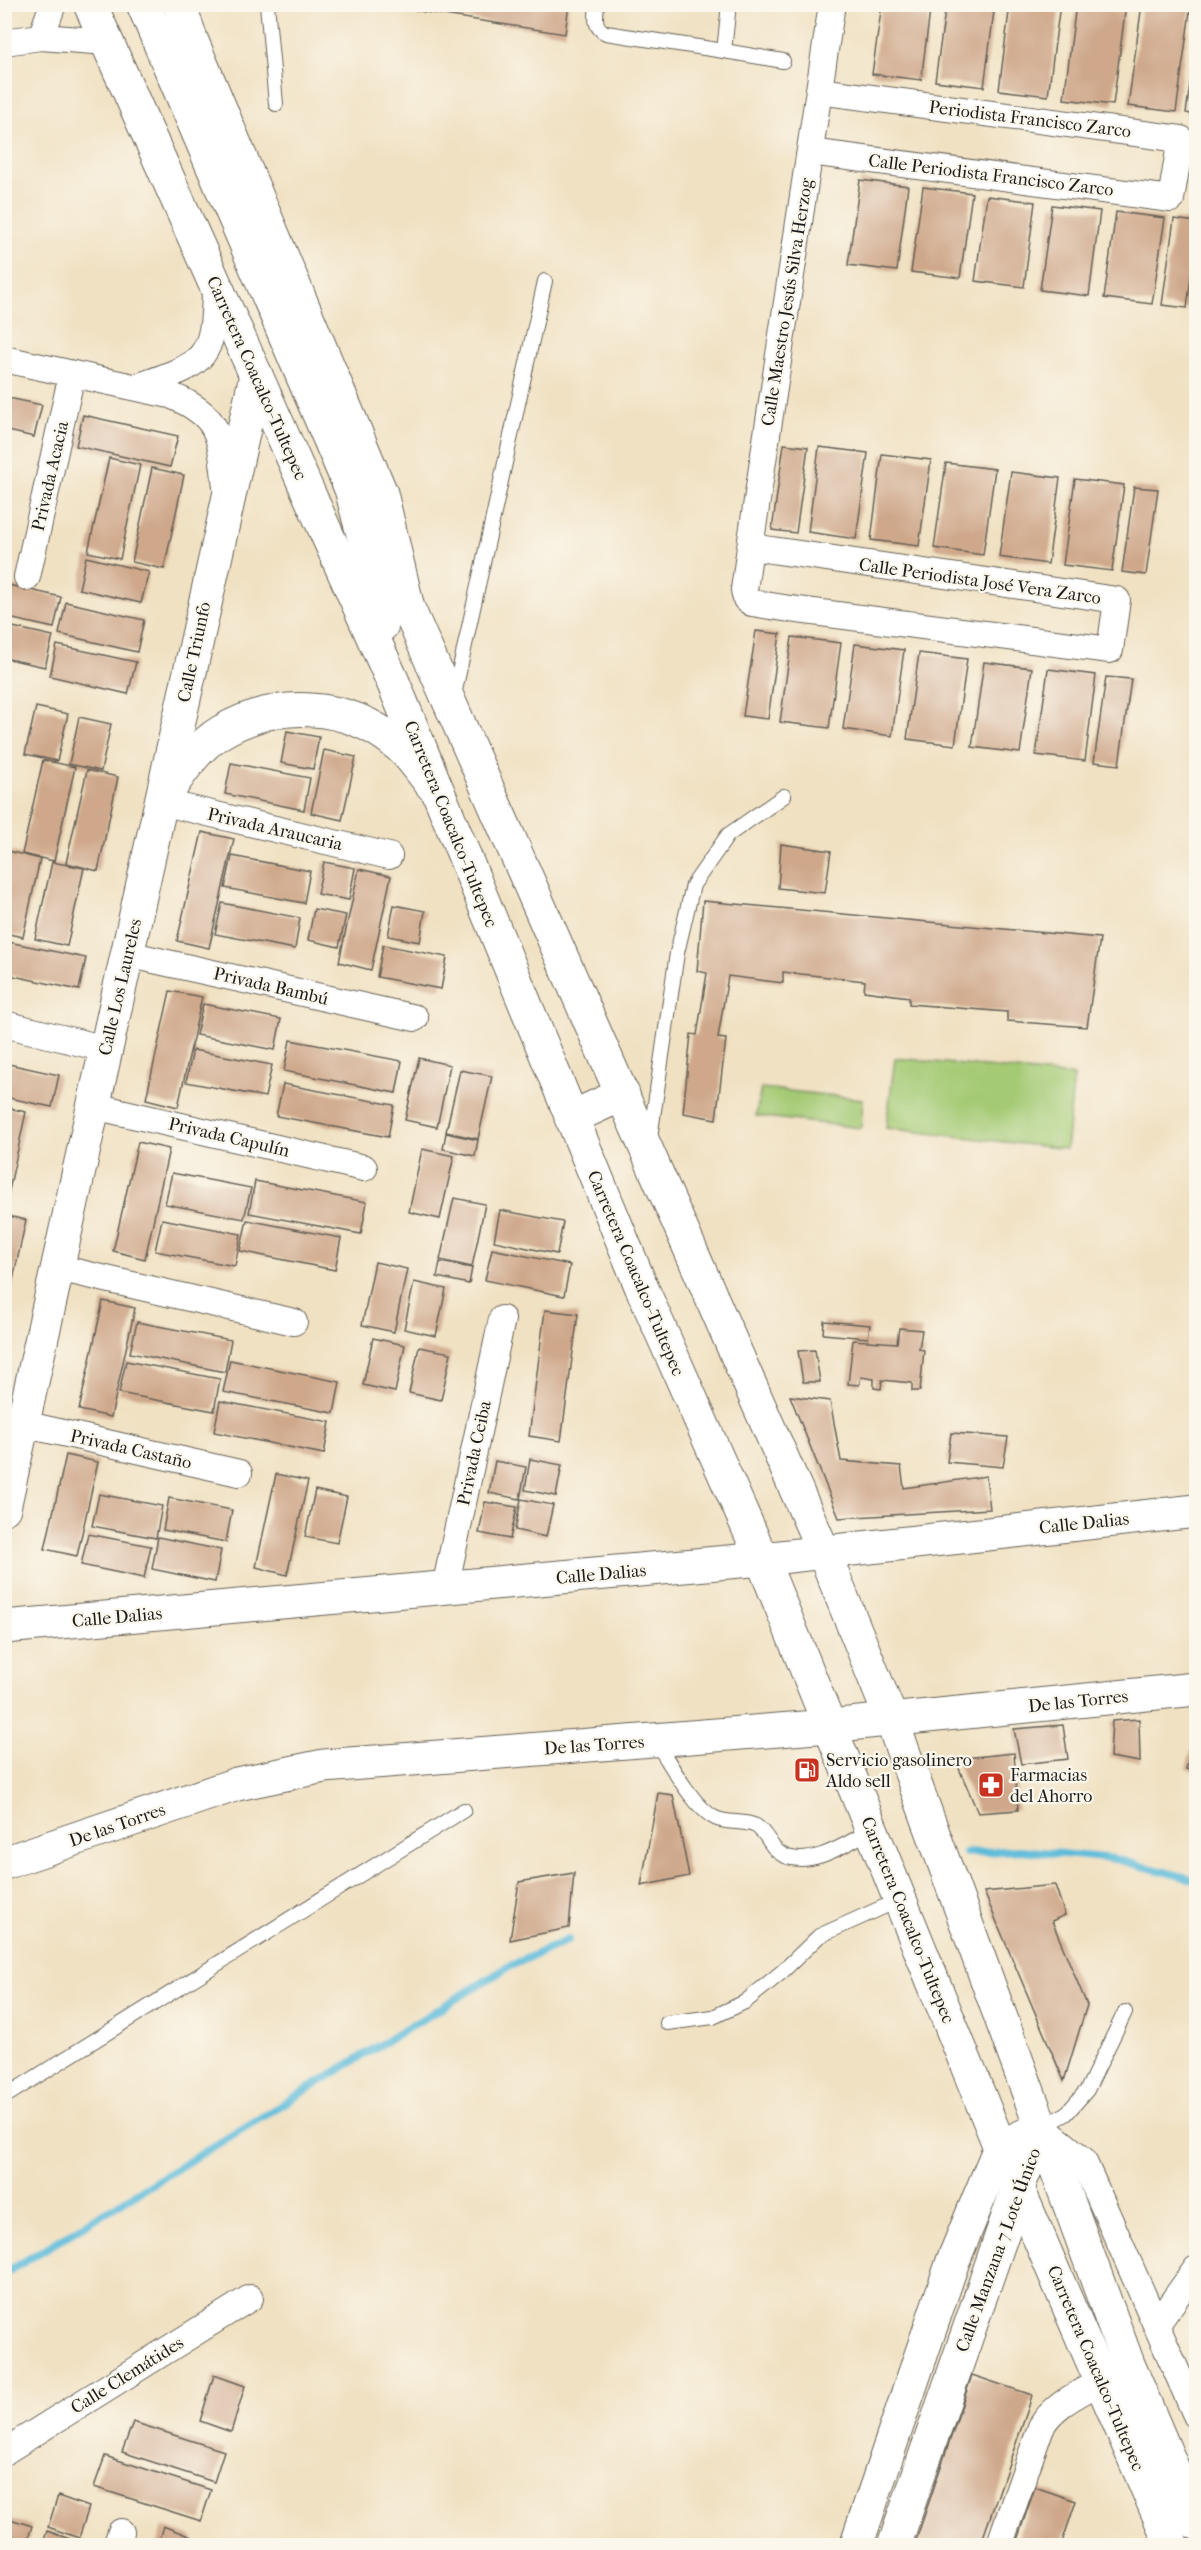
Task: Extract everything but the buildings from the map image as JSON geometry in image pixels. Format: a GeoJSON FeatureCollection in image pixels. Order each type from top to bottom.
{"type":"FeatureCollection","features":[{"type":"Feature","properties":{"kind":"main road","name":"Carretera Coacalco-Tultepec"},"geometry":{"type":"LineString","coordinates":[[90,4],[393,682],[641,1286],[762,1559],[1000,2147],[1172,2546]]}},
{"type":"Feature","properties":{"kind":"main road"},"geometry":{"type":"LineString","coordinates":[[143,4],[351,489],[368,553],[393,682]]}},
{"type":"Feature","properties":{"kind":"main road"},"geometry":{"type":"LineString","coordinates":[[168,4],[191,39]]}},
{"type":"Feature","properties":{"kind":"main road","name":"Carretera Coacalco-Tultepec"},"geometry":{"type":"LineString","coordinates":[[179,4],[191,39],[381,493],[408,608],[452,703],[824,1552],[892,1720],[1128,2364],[1197,2523]]}},
{"type":"Feature","properties":{"kind":"main road","name":"Calle Triunfo"},"geometry":{"type":"LineString","coordinates":[[161,802],[256,375]]}},
{"type":"Feature","properties":{"kind":"main road","name":"Calle Los Laureles"},"geometry":{"type":"LineString","coordinates":[[4,1508],[161,802],[184,766],[219,733],[262,713],[310,708],[357,719],[398,744],[438,791]]}},
{"type":"Feature","properties":{"kind":"main road"},"geometry":{"type":"LineString","coordinates":[[571,1119],[623,1094]]}},
{"type":"Feature","properties":{"kind":"main road","name":"Calle Dalias"},"geometry":{"type":"LineString","coordinates":[[4,1626],[762,1559],[1197,1511]]}},
{"type":"Feature","properties":{"kind":"main road","name":"De las Torres"},"geometry":{"type":"LineString","coordinates":[[4,1863],[237,1784],[324,1766],[829,1726],[1197,1689]]}},
{"type":"Feature","properties":{"kind":"main road","name":"Calle Manzana 7 Lote Único"},"geometry":{"type":"LineString","coordinates":[[856,2546],[953,2261],[1000,2147],[1042,2127]]}},
{"type":"Feature","properties":{"kind":"main road","name":"Calle Manzana 7 Lote Único"},"geometry":{"type":"LineString","coordinates":[[894,2546],[1018,2188],[1042,2127]]}},
{"type":"Feature","properties":{"kind":"street"},"geometry":{"type":"LineString","coordinates":[[41,37],[54,4]]}},
{"type":"Feature","properties":{"kind":"street","name":"Calle Maestro Jesús Silva Herzog"},"geometry":{"type":"LineString","coordinates":[[746,599],[744,590],[750,547],[832,4]]}},
{"type":"Feature","properties":{"kind":"street"},"geometry":{"type":"LineString","coordinates":[[4,42],[41,37],[107,42]]}},
{"type":"Feature","properties":{"kind":"street","name":"Periodista Francisco Zarco"},"geometry":{"type":"LineString","coordinates":[[819,91],[1181,139],[1171,199]]}},
{"type":"Feature","properties":{"kind":"street","name":"Calle Periodista Francisco Zarco"},"geometry":{"type":"LineString","coordinates":[[810,152],[1171,199]]}},
{"type":"Feature","properties":{"kind":"street"},"geometry":{"type":"LineString","coordinates":[[134,388],[181,371],[199,360],[210,342],[214,323],[215,283]]}},
{"type":"Feature","properties":{"kind":"street","name":"Calle Triunfo"},"geometry":{"type":"LineString","coordinates":[[4,359],[170,395],[189,403],[206,415],[221,444],[228,502]]}},
{"type":"Feature","properties":{"kind":"street","name":"Privada Acacia"},"geometry":{"type":"LineString","coordinates":[[27,577],[72,374]]}},
{"type":"Feature","properties":{"kind":"street","name":"Calle Periodista José Vera Zarco"},"geometry":{"type":"LineString","coordinates":[[746,599],[752,603],[1110,650],[1117,600],[750,547]]}},
{"type":"Feature","properties":{"kind":"street","name":"Privada Araucaria"},"geometry":{"type":"LineString","coordinates":[[161,802],[389,856]]}},
{"type":"Feature","properties":{"kind":"street","name":"Privada Bambú"},"geometry":{"type":"LineString","coordinates":[[128,954],[415,1018]]}},
{"type":"Feature","properties":{"kind":"street"},"geometry":{"type":"LineString","coordinates":[[4,1024],[106,1049]]}},
{"type":"Feature","properties":{"kind":"street","name":"Privada Capulín"},"geometry":{"type":"LineString","coordinates":[[94,1106],[364,1168]]}},
{"type":"Feature","properties":{"kind":"street"},"geometry":{"type":"LineString","coordinates":[[58,1268],[294,1322]]}},
{"type":"Feature","properties":{"kind":"street","name":"Privada Ceiba"},"geometry":{"type":"LineString","coordinates":[[445,1587],[502,1319]]}},
{"type":"Feature","properties":{"kind":"street","name":"Privada Castaño"},"geometry":{"type":"LineString","coordinates":[[23,1424],[238,1473]]}},
{"type":"Feature","properties":{"kind":"street"},"geometry":{"type":"LineString","coordinates":[[1042,2127],[1083,2160],[1197,2415]]}},
{"type":"Feature","properties":{"kind":"street"},"geometry":{"type":"LineString","coordinates":[[1157,2324],[1197,2269]]}},
{"type":"Feature","properties":{"kind":"street","name":"Calle Clemátides"},"geometry":{"type":"LineString","coordinates":[[4,2452],[249,2298]]}},
{"type":"Feature","properties":{"kind":"street"},"geometry":{"type":"LineString","coordinates":[[999,2546],[1041,2427],[1048,2415],[1058,2406],[1101,2380]]}},
{"type":"Feature","properties":{"kind":"lane"},"geometry":{"type":"LineString","coordinates":[[267,4],[276,104]]}},
{"type":"Feature","properties":{"kind":"lane"},"geometry":{"type":"LineString","coordinates":[[597,4],[595,22],[599,30],[606,33],[783,61]]}},
{"type":"Feature","properties":{"kind":"lane"},"geometry":{"type":"LineString","coordinates":[[724,51],[729,4]]}},
{"type":"Feature","properties":{"kind":"lane"},"geometry":{"type":"LineString","coordinates":[[452,703],[545,281]]}},
{"type":"Feature","properties":{"kind":"lane"},"geometry":{"type":"LineString","coordinates":[[648,1149],[677,953],[693,885],[728,835],[784,796]]}},
{"type":"Feature","properties":{"kind":"lane"},"geometry":{"type":"LineString","coordinates":[[654,1740],[703,1809],[716,1819],[754,1825],[766,1834],[777,1851],[793,1858],[811,1858],[843,1846],[871,1830]]}},
{"type":"Feature","properties":{"kind":"lane"},"geometry":{"type":"LineString","coordinates":[[4,2097],[464,1810]]}},
{"type":"Feature","properties":{"kind":"lane"},"geometry":{"type":"LineString","coordinates":[[667,2023],[713,2017],[745,2001],[783,1971],[819,1936],[899,1900]]}},
{"type":"Feature","properties":{"kind":"lane"},"geometry":{"type":"LineString","coordinates":[[1042,2127],[1066,2114],[1087,2090],[1125,2012]]}},
{"type":"Feature","properties":{"kind":"green space"},"geometry":{"type":"Polygon","coordinates":[[[895,1058],[1074,1076],[1066,1149],[886,1128],[895,1058]]]}},
{"type":"Feature","properties":{"kind":"green space"},"geometry":{"type":"Polygon","coordinates":[[[761,1088],[863,1099],[861,1128],[756,1116],[761,1088]]]}},
{"type":"Feature","properties":{"kind":"waterway"},"geometry":{"type":"LineString","coordinates":[[966,1853],[1020,1850],[1115,1859],[1196,1880]]}},
{"type":"Feature","properties":{"kind":"waterway"},"geometry":{"type":"LineString","coordinates":[[4,2274],[508,1967],[568,1940]]}},
{"type":"Feature","properties":{"kind":"place","name":"Servicio gasolinero Aldo sell"},"geometry":{"type":"Point","coordinates":[807,1770]}},
{"type":"Feature","properties":{"kind":"place","name":"Farmacias del Ahorro"},"geometry":{"type":"Point","coordinates":[991,1785]}}]}
